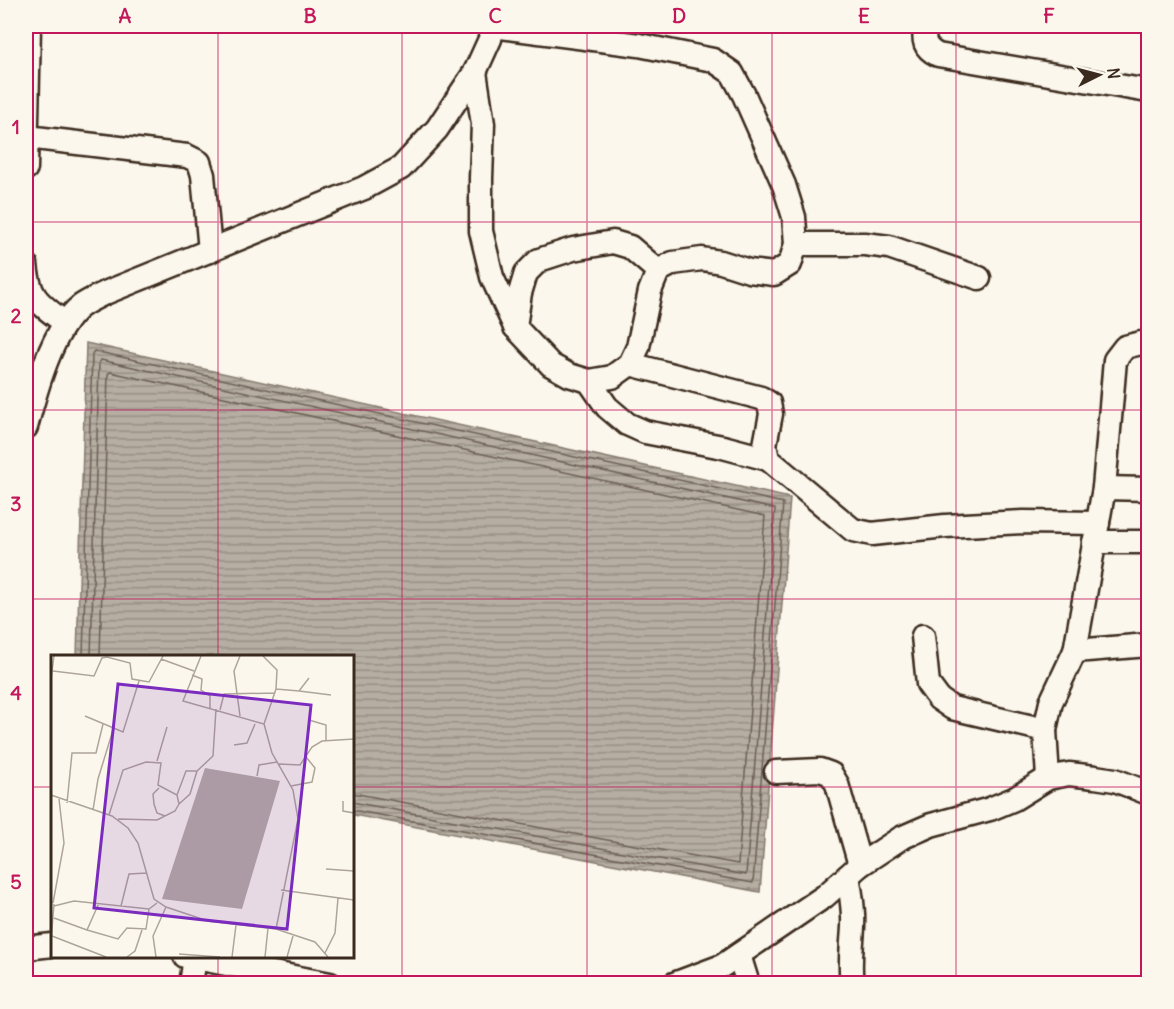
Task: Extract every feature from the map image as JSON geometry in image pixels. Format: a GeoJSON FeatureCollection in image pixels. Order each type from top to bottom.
{"type":"FeatureCollection","features":[{"type":"Feature","properties":{"kind":"street"},"geometry":{"type":"LineString","coordinates":[[26,168],[29,26]]}},
{"type":"Feature","properties":{"kind":"street"},"geometry":{"type":"LineString","coordinates":[[26,427],[34,365],[64,323],[81,306],[105,293],[364,188],[401,168],[437,129],[475,72],[490,39],[493,26],[639,45],[713,60],[732,73],[784,185],[794,217],[796,244],[790,264],[774,274],[749,271],[702,259],[673,263],[657,272],[650,291],[638,347],[630,364],[612,377],[589,381],[569,375],[550,365],[515,327],[492,278],[481,231],[483,124],[475,72]]}},
{"type":"Feature","properties":{"kind":"street"},"geometry":{"type":"LineString","coordinates":[[926,26],[925,43],[929,50],[938,55],[1149,91]]}},
{"type":"Feature","properties":{"kind":"street"},"geometry":{"type":"LineString","coordinates":[[27,137],[187,156],[199,162],[203,175],[210,250]]}},
{"type":"Feature","properties":{"kind":"street"},"geometry":{"type":"LineString","coordinates":[[515,327],[520,293],[526,273],[539,260],[573,249],[613,242],[630,247],[657,272]]}},
{"type":"Feature","properties":{"kind":"street"},"geometry":{"type":"LineString","coordinates":[[796,244],[865,244],[888,247],[979,278]]}},
{"type":"Feature","properties":{"kind":"street"},"geometry":{"type":"LineString","coordinates":[[26,277],[37,301],[64,323]]}},
{"type":"Feature","properties":{"kind":"street"},"geometry":{"type":"LineString","coordinates":[[1048,778],[1045,730],[1051,702],[1075,651],[1104,488],[1115,360],[1125,346],[1141,343],[1149,345]]}},
{"type":"Feature","properties":{"kind":"street"},"geometry":{"type":"LineString","coordinates":[[630,364],[761,398],[769,404],[771,414],[765,445],[768,459]]}},
{"type":"Feature","properties":{"kind":"street"},"geometry":{"type":"LineString","coordinates":[[589,381],[607,407],[627,424],[645,432],[723,447],[768,459],[853,530],[872,534],[945,526],[1023,522],[1149,542]]}},
{"type":"Feature","properties":{"kind":"street"},"geometry":{"type":"LineString","coordinates":[[1104,488],[1149,489]]}},
{"type":"Feature","properties":{"kind":"street"},"geometry":{"type":"LineString","coordinates":[[923,636],[928,684],[939,699],[952,708],[1045,730]]}},
{"type":"Feature","properties":{"kind":"street"},"geometry":{"type":"LineString","coordinates":[[1075,651],[1149,645]]}},
{"type":"Feature","properties":{"kind":"street"},"geometry":{"type":"LineString","coordinates":[[776,772],[820,770],[831,774],[837,784],[854,870],[853,927],[849,965],[852,984]]}},
{"type":"Feature","properties":{"kind":"street"},"geometry":{"type":"LineString","coordinates":[[674,984],[722,966],[825,896],[854,870],[901,838],[931,825],[990,809],[1014,799],[1048,778],[1069,774],[1115,780],[1149,793]]}},
{"type":"Feature","properties":{"kind":"street"},"geometry":{"type":"LineString","coordinates":[[26,948],[51,945]]}},
{"type":"Feature","properties":{"kind":"street"},"geometry":{"type":"LineString","coordinates":[[739,955],[748,984]]}},
{"type":"Feature","properties":{"kind":"street"},"geometry":{"type":"LineString","coordinates":[[190,958],[191,984]]}},
{"type":"Feature","properties":{"kind":"street"},"geometry":{"type":"LineString","coordinates":[[195,958],[330,984]]}},
{"type":"Feature","properties":{"kind":"water"},"geometry":{"type":"Polygon","coordinates":[[[86,343],[790,498],[760,892],[354,815],[354,655],[77,655],[86,343]]]}}]}
